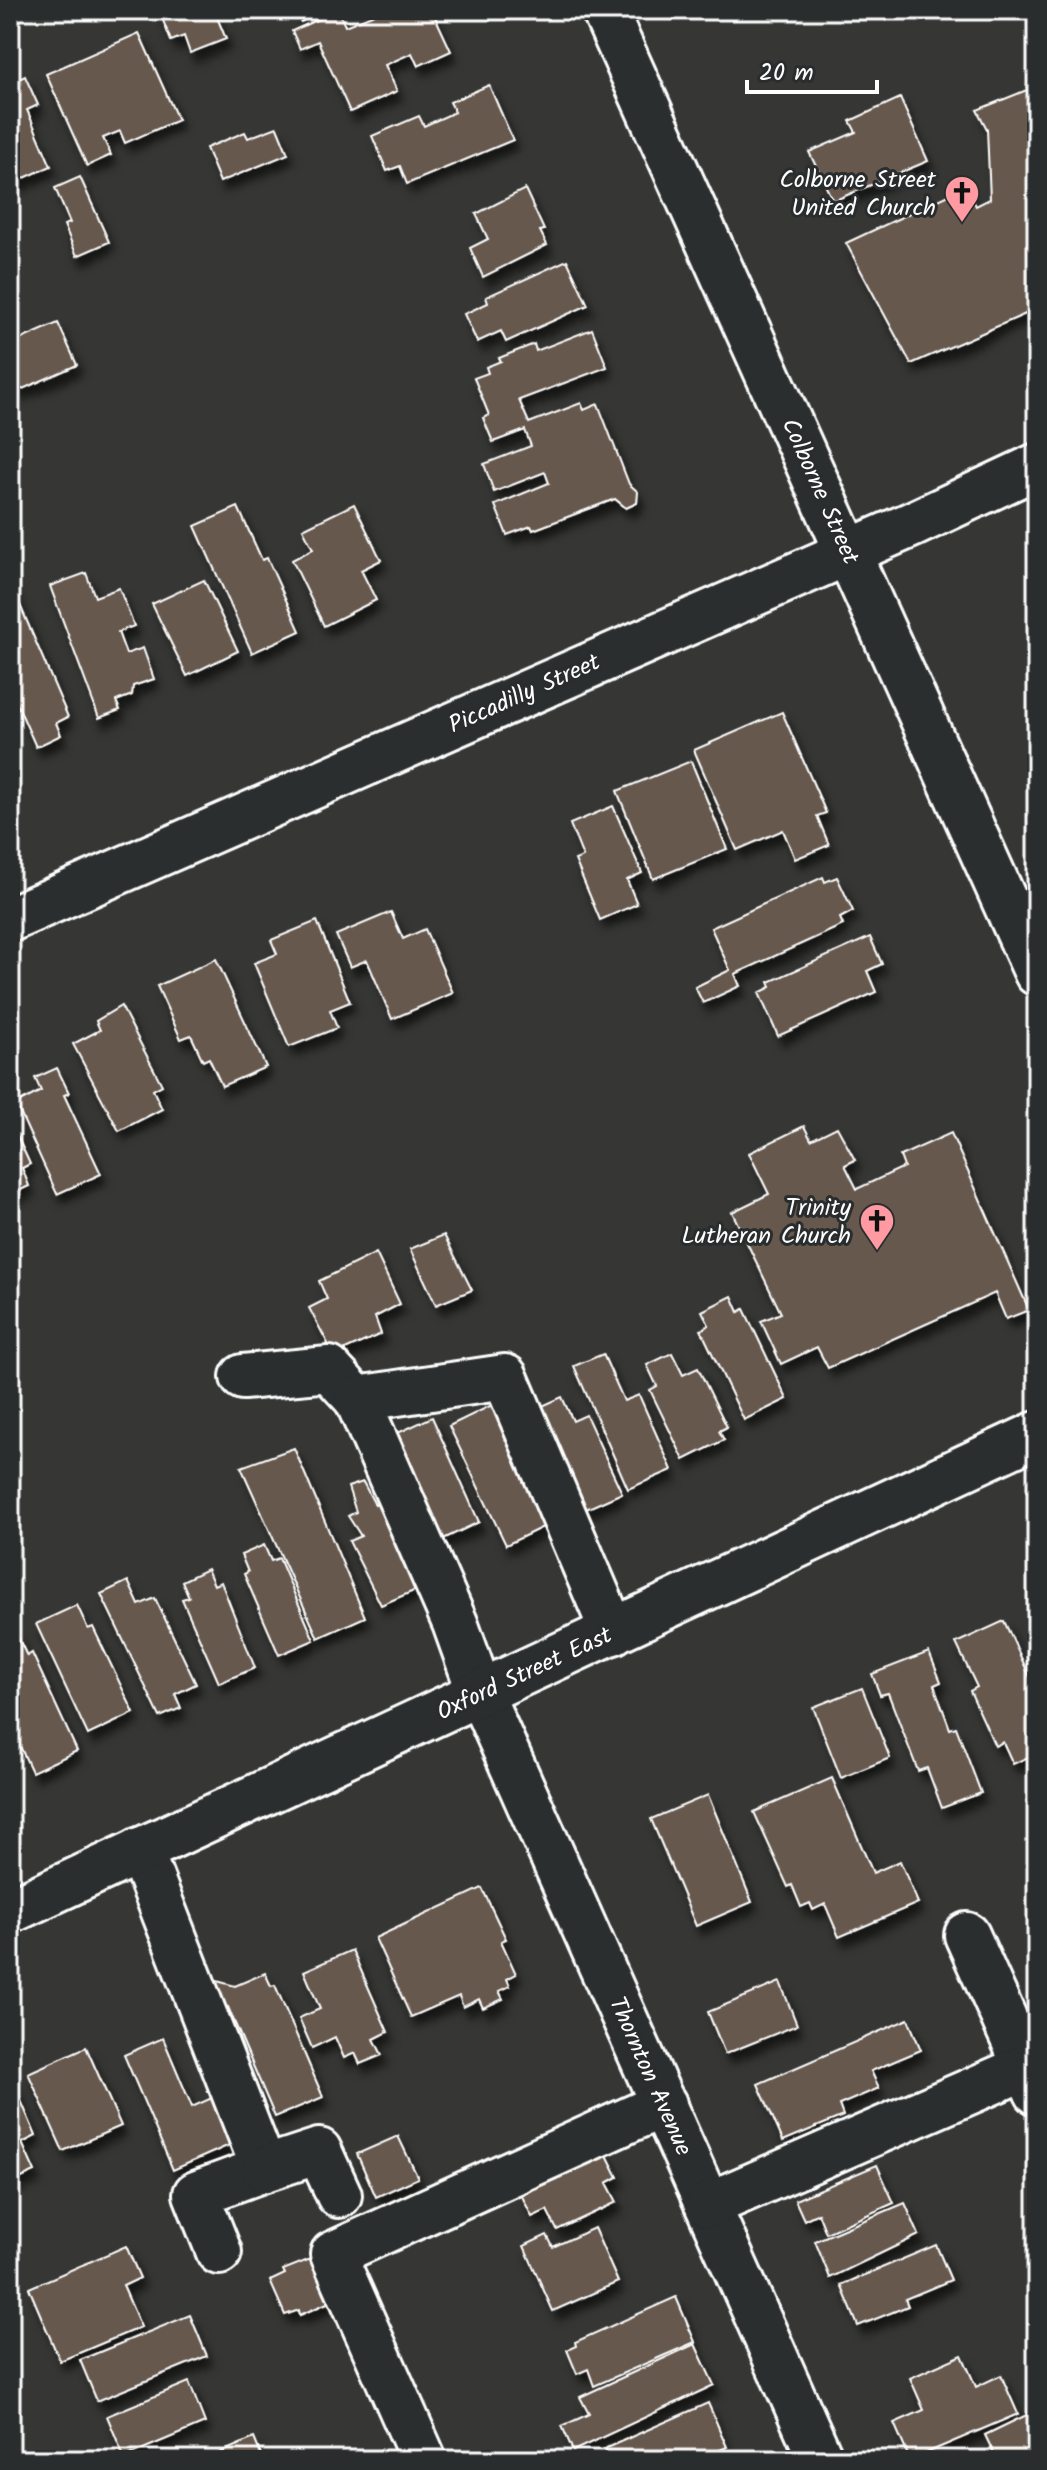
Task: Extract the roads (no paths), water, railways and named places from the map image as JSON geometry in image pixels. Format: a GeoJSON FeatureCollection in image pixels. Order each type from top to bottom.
{"type":"FeatureCollection","features":[{"type":"Feature","properties":{"kind":"street","name":"Colborne Street"},"geometry":{"type":"LineString","coordinates":[[604,10],[1037,973]]}},
{"type":"Feature","properties":{"kind":"street","name":"Piccadilly Street"},"geometry":{"type":"LineString","coordinates":[[10,919],[1037,466]]}},
{"type":"Feature","properties":{"kind":"street","name":"Thornton Avenue"},"geometry":{"type":"LineString","coordinates":[[243,1377],[329,1369],[357,1399],[455,1623],[480,1693],[821,2460]]}},
{"type":"Feature","properties":{"kind":"street"},"geometry":{"type":"LineString","coordinates":[[357,1399],[505,1377],[613,1632]]}},
{"type":"Feature","properties":{"kind":"street","name":"Oxford Street East"},"geometry":{"type":"LineString","coordinates":[[10,1911],[1037,1434]]}},
{"type":"Feature","properties":{"kind":"street"},"geometry":{"type":"LineString","coordinates":[[140,1850],[264,2169]]}},
{"type":"Feature","properties":{"kind":"street"},"geometry":{"type":"LineString","coordinates":[[708,2205],[1031,2079],[967,1935]]}},
{"type":"Feature","properties":{"kind":"street"},"geometry":{"type":"LineString","coordinates":[[424,2460],[333,2254],[664,2104]]}},
{"type":"Feature","properties":{"kind":"street"},"geometry":{"type":"LineString","coordinates":[[219,2252],[196,2194],[319,2151],[339,2195]]}},
{"type":"Feature","properties":{"kind":"place","name":"Colborne Street United Church"},"geometry":{"type":"Point","coordinates":[962,224]}},
{"type":"Feature","properties":{"kind":"place","name":"Trinity Lutheran Church"},"geometry":{"type":"Point","coordinates":[877,1252]}}]}
